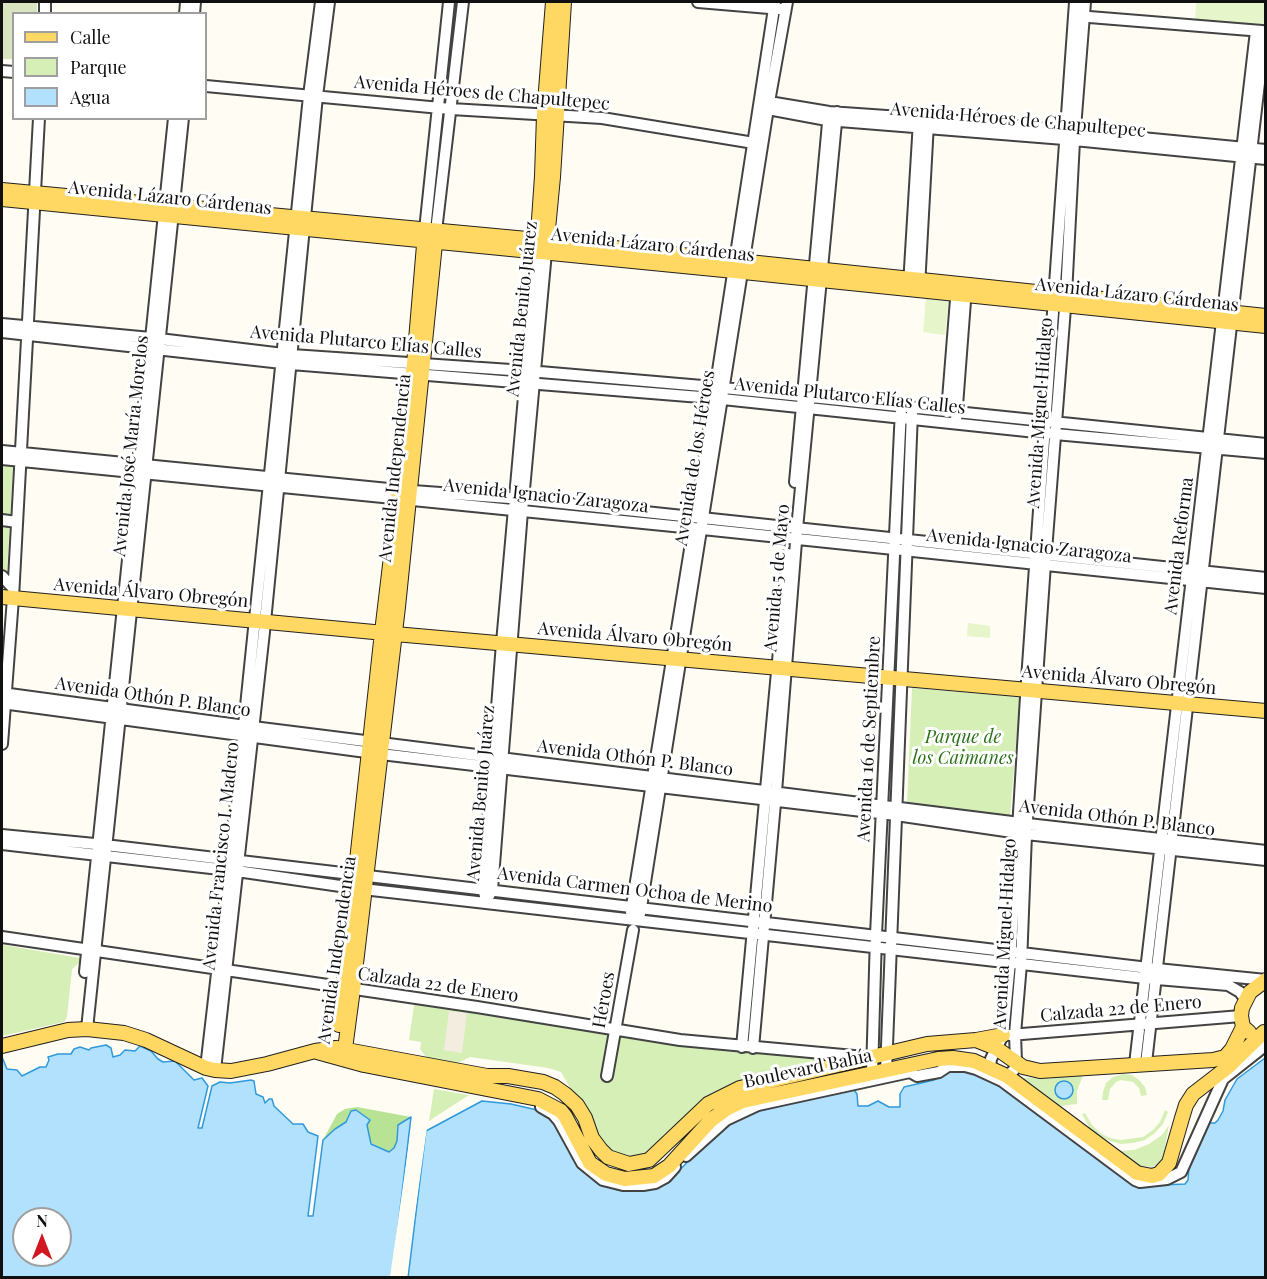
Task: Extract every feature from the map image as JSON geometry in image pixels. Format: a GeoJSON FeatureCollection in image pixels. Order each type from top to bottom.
{"type":"FeatureCollection","features":[{"type":"Feature","properties":{"kind":"main road","name":"Avenida Benito Juárez"},"geometry":{"type":"LineString","coordinates":[[552,2],[555,47]]}},
{"type":"Feature","properties":{"kind":"main road","name":"Avenida Benito Juárez"},"geometry":{"type":"LineString","coordinates":[[542,246],[555,47],[564,2]]}},
{"type":"Feature","properties":{"kind":"main road","name":"Avenida Lázaro Cárdenas"},"geometry":{"type":"LineString","coordinates":[[2,190],[34,198]]}},
{"type":"Feature","properties":{"kind":"main road","name":"Avenida Lázaro Cárdenas"},"geometry":{"type":"LineString","coordinates":[[2,199],[34,198],[542,246],[1227,317],[1266,326]]}},
{"type":"Feature","properties":{"kind":"main road","name":"Avenida Independencia"},"geometry":{"type":"LineString","coordinates":[[340,1052],[419,368],[430,236]]}},
{"type":"Feature","properties":{"kind":"main road","name":"Avenida Lázaro Cárdenas"},"geometry":{"type":"LineString","coordinates":[[1227,317],[1266,316]]}},
{"type":"Feature","properties":{"kind":"main road","name":"Avenida Álvaro Obregón"},"geometry":{"type":"LineString","coordinates":[[9,594],[126,608],[506,644],[1266,711]]}},
{"type":"Feature","properties":{"kind":"main road"},"geometry":{"type":"LineString","coordinates":[[1265,1036],[1249,1032],[1242,1021],[1246,1000],[1257,985],[1266,980]]}},
{"type":"Feature","properties":{"kind":"main road","name":"Boulevard Bahía"},"geometry":{"type":"LineString","coordinates":[[2,1046],[84,1029],[117,1032],[146,1040],[210,1069],[231,1071],[267,1065],[315,1051],[340,1052],[429,1076],[508,1076],[543,1082],[555,1087],[576,1105],[585,1118],[592,1138],[600,1150],[608,1157],[629,1164],[649,1160],[708,1104],[927,1044],[1005,1039],[1016,1062],[1030,1070],[1040,1071],[1213,1060],[1225,1057],[1232,1049],[1242,1021]]}},
{"type":"Feature","properties":{"kind":"main road","name":"Boulevard Bahía"},"geometry":{"type":"LineString","coordinates":[[742,1094],[872,1074],[938,1059],[974,1060],[1007,1076],[1137,1173],[1152,1176],[1159,1174],[1169,1163],[1186,1104],[1193,1094],[1265,1036]]}},
{"type":"Feature","properties":{"kind":"street","name":"Avenida Francisco I. Madero"},"geometry":{"type":"LineString","coordinates":[[210,1069],[260,621],[321,2]]}},
{"type":"Feature","properties":{"kind":"street","name":"Avenida Francisco I. Madero"},"geometry":{"type":"LineString","coordinates":[[313,96],[329,2]]}},
{"type":"Feature","properties":{"kind":"street","name":"Avenida Independencia"},"geometry":{"type":"LineString","coordinates":[[430,236],[438,107],[449,2]]}},
{"type":"Feature","properties":{"kind":"street","name":"Avenida Independencia"},"geometry":{"type":"LineString","coordinates":[[430,236],[451,109],[463,2]]}},
{"type":"Feature","properties":{"kind":"street"},"geometry":{"type":"LineString","coordinates":[[698,2],[779,4]]}},
{"type":"Feature","properties":{"kind":"street","name":"Avenida Miguel Hidalgo"},"geometry":{"type":"LineString","coordinates":[[1075,2],[1079,17]]}},
{"type":"Feature","properties":{"kind":"street","name":"Avenida Miguel Hidalgo"},"geometry":{"type":"LineString","coordinates":[[990,1067],[990,1059],[1005,1039],[1016,958],[1022,828],[1060,300],[1069,136],[1079,17],[1085,2]]}},
{"type":"Feature","properties":{"kind":"street","name":"Avenida de los Héroes"},"geometry":{"type":"LineString","coordinates":[[738,266],[768,105],[779,4]]}},
{"type":"Feature","properties":{"kind":"street","name":"Avenida de los Héroes"},"geometry":{"type":"LineString","coordinates":[[634,923],[738,266],[754,143],[779,4]]}},
{"type":"Feature","properties":{"kind":"street"},"geometry":{"type":"LineString","coordinates":[[1079,17],[1262,31]]}},
{"type":"Feature","properties":{"kind":"street","name":"Avenida Reforma"},"geometry":{"type":"LineString","coordinates":[[1141,1064],[1139,1024],[1151,973],[1262,31]]}},
{"type":"Feature","properties":{"kind":"street"},"geometry":{"type":"LineString","coordinates":[[443,60],[456,61]]}},
{"type":"Feature","properties":{"kind":"street","name":"Avenida Héroes de Chapultepec"},"geometry":{"type":"LineString","coordinates":[[207,86],[451,109],[602,118],[754,143]]}},
{"type":"Feature","properties":{"kind":"street","name":"Avenida Héroes de Chapultepec"},"geometry":{"type":"LineString","coordinates":[[768,105],[832,116],[1246,153],[1266,159]]}},
{"type":"Feature","properties":{"kind":"street","name":"Avenida 5 de Mayo"},"geometry":{"type":"LineString","coordinates":[[747,1047],[832,116]]}},
{"type":"Feature","properties":{"kind":"street"},"geometry":{"type":"LineString","coordinates":[[2,744],[9,594],[16,522],[39,120]]}},
{"type":"Feature","properties":{"kind":"street","name":"Avenida José María Morelos"},"geometry":{"type":"LineString","coordinates":[[84,1029],[168,211],[174,120]]}},
{"type":"Feature","properties":{"kind":"street","name":"Avenida José María Morelos"},"geometry":{"type":"LineString","coordinates":[[168,211],[183,120]]}},
{"type":"Feature","properties":{"kind":"street"},"geometry":{"type":"LineString","coordinates":[[914,285],[923,123]]}},
{"type":"Feature","properties":{"kind":"street","name":"Avenida Héroes de Chapultepec"},"geometry":{"type":"LineString","coordinates":[[1246,153],[1266,150]]}},
{"type":"Feature","properties":{"kind":"street","name":"Avenida Benito Juárez"},"geometry":{"type":"LineString","coordinates":[[486,902],[518,499],[542,246]]}},
{"type":"Feature","properties":{"kind":"street"},"geometry":{"type":"LineString","coordinates":[[953,416],[961,290]]}},
{"type":"Feature","properties":{"kind":"street","name":"Avenida Plutarco Elías Calles"},"geometry":{"type":"LineString","coordinates":[[2,324],[27,330],[287,359],[718,393],[1213,443],[1266,444]]}},
{"type":"Feature","properties":{"kind":"street","name":"Avenida Plutarco Elías Calles"},"geometry":{"type":"LineString","coordinates":[[2,332],[27,330]]}},
{"type":"Feature","properties":{"kind":"street","name":"Avenida 16 de Septiembre"},"geometry":{"type":"LineString","coordinates":[[886,1071],[896,811],[894,544],[907,412]]}},
{"type":"Feature","properties":{"kind":"street","name":"Avenida 16 de Septiembre"},"geometry":{"type":"LineString","coordinates":[[872,1074],[882,809],[907,545],[907,412]]}},
{"type":"Feature","properties":{"kind":"street","name":"Avenida Plutarco Elías Calles"},"geometry":{"type":"LineString","coordinates":[[1213,443],[1266,453]]}},
{"type":"Feature","properties":{"kind":"street","name":"Avenida Ignacio Zaragoza"},"geometry":{"type":"LineString","coordinates":[[2,451],[20,457]]}},
{"type":"Feature","properties":{"kind":"street","name":"Avenida Ignacio Zaragoza"},"geometry":{"type":"LineString","coordinates":[[2,459],[20,457],[405,494],[518,499],[745,529],[1197,575],[1266,578]]}},
{"type":"Feature","properties":{"kind":"street","name":"Avenida Ignacio Zaragoza"},"geometry":{"type":"LineString","coordinates":[[405,494],[517,511],[698,523]]}},
{"type":"Feature","properties":{"kind":"street"},"geometry":{"type":"LineString","coordinates":[[2,520],[16,522]]}},
{"type":"Feature","properties":{"kind":"street","name":"Avenida Ignacio Zaragoza"},"geometry":{"type":"LineString","coordinates":[[1197,575],[1266,588]]}},
{"type":"Feature","properties":{"kind":"street"},"geometry":{"type":"LineString","coordinates":[[2,576],[9,594]]}},
{"type":"Feature","properties":{"kind":"street","name":"Avenida Othón P. Blanco"},"geometry":{"type":"LineString","coordinates":[[3,698],[375,747],[1166,845],[1266,860]]}},
{"type":"Feature","properties":{"kind":"street","name":"Avenida Carmen Ochoa de Merino"},"geometry":{"type":"LineString","coordinates":[[2,835],[101,850],[360,882],[411,893],[551,909],[634,923],[722,923]]}},
{"type":"Feature","properties":{"kind":"street","name":"Avenida Carmen Ochoa de Merino"},"geometry":{"type":"LineString","coordinates":[[2,844],[101,850]]}},
{"type":"Feature","properties":{"kind":"street","name":"Avenida Othón P. Blanco"},"geometry":{"type":"LineString","coordinates":[[1166,845],[1266,851]]}},
{"type":"Feature","properties":{"kind":"street"},"geometry":{"type":"LineString","coordinates":[[411,893],[412,881]]}},
{"type":"Feature","properties":{"kind":"street","name":"Avenida Carmen Ochoa de Merino"},"geometry":{"type":"LineString","coordinates":[[360,882],[412,881],[636,907],[722,923],[876,935],[891,943],[1151,973],[1228,985],[1240,992],[1246,1000]]}},
{"type":"Feature","properties":{"kind":"street"},"geometry":{"type":"LineString","coordinates":[[551,909],[552,897]]}},
{"type":"Feature","properties":{"kind":"street","name":"Héroes"},"geometry":{"type":"LineString","coordinates":[[608,1076],[634,923]]}},
{"type":"Feature","properties":{"kind":"street","name":"Avenida Carmen Ochoa de Merino"},"geometry":{"type":"LineString","coordinates":[[759,927],[831,942],[876,947],[891,943]]}},
{"type":"Feature","properties":{"kind":"street"},"geometry":{"type":"LineString","coordinates":[[831,942],[832,930]]}},
{"type":"Feature","properties":{"kind":"street","name":"Calzada 22 de Enero"},"geometry":{"type":"LineString","coordinates":[[2,937],[616,1028],[680,1040],[859,1055],[871,1058]]}},
{"type":"Feature","properties":{"kind":"street","name":"Avenida Reforma"},"geometry":{"type":"LineString","coordinates":[[1141,1064],[1151,1023],[1151,973]]}},
{"type":"Feature","properties":{"kind":"street","name":"Avenida Carmen Ochoa de Merino"},"geometry":{"type":"LineString","coordinates":[[1151,973],[1266,980]]}},
{"type":"Feature","properties":{"kind":"street","name":"Calzada 22 de Enero"},"geometry":{"type":"LineString","coordinates":[[1005,1039],[1151,1023],[1242,1021]]}},
{"type":"Feature","properties":{"kind":"street"},"geometry":{"type":"LineString","coordinates":[[429,1076],[546,1109],[559,1121],[582,1163],[594,1174],[614,1183],[633,1186],[655,1183],[666,1177],[707,1135],[726,1120],[758,1105],[910,1072],[917,1076],[939,1072],[948,1066],[965,1066],[1002,1081],[1140,1182],[1167,1179],[1181,1172],[1223,1079],[1265,1036]]}},
{"type":"Feature","properties":{"kind":"street","name":"Avenida Miguel Hidalgo"},"geometry":{"type":"LineString","coordinates":[[1005,1039],[1016,1062]]}},
{"type":"Feature","properties":{"kind":"street"},"geometry":{"type":"LineString","coordinates":[[1007,1076],[1014,1070],[1016,1062]]}},
{"type":"Feature","properties":{"kind":"green space"},"geometry":{"type":"Polygon","coordinates":[[[2,2],[37,2],[37,12],[12,12],[12,59],[2,59],[2,2]]]}},
{"type":"Feature","properties":{"kind":"green space"},"geometry":{"type":"Polygon","coordinates":[[[1196,2],[1265,2],[1264,25],[1195,20],[1196,2]]]}},
{"type":"Feature","properties":{"kind":"green space"},"geometry":{"type":"Polygon","coordinates":[[[926,297],[949,300],[945,335],[923,332],[926,297]]]}},
{"type":"Feature","properties":{"kind":"green space"},"geometry":{"type":"Polygon","coordinates":[[[2,464],[13,466],[6,590],[2,589],[2,464]]]}},
{"type":"Feature","properties":{"kind":"green space"},"geometry":{"type":"Polygon","coordinates":[[[968,623],[990,626],[990,638],[967,636],[968,623]]]}},
{"type":"Feature","properties":{"kind":"green space","name":"Parque de los Caimanes"},"geometry":{"type":"Polygon","coordinates":[[[912,688],[1020,697],[1010,816],[907,803],[912,688]]]}},
{"type":"Feature","properties":{"kind":"green space"},"geometry":{"type":"Polygon","coordinates":[[[2,946],[80,958],[79,963],[72,969],[67,1017],[64,1022],[2,1036],[2,946]]]}},
{"type":"Feature","properties":{"kind":"green space"},"geometry":{"type":"Polygon","coordinates":[[[421,996],[627,1024],[625,1037],[679,1046],[834,1055],[837,1059],[714,1092],[703,1099],[643,1157],[622,1158],[604,1147],[561,1072],[548,1068],[470,1057],[458,1063],[427,1058],[420,1049],[421,1042],[409,1040],[414,1005],[419,1005],[421,996]]]}},
{"type":"Feature","properties":{"kind":"green space"},"geometry":{"type":"Polygon","coordinates":[[[1123,1074],[1132,1075],[1139,1080],[1145,1087],[1147,1095],[1141,1096],[1139,1088],[1133,1082],[1121,1080],[1110,1089],[1108,1100],[1102,1100],[1106,1083],[1113,1077],[1123,1074]]]}},
{"type":"Feature","properties":{"kind":"green space"},"geometry":{"type":"Polygon","coordinates":[[[1083,1075],[1077,1091],[1077,1104],[1061,1106],[1023,1078],[1083,1075]]]}},
{"type":"Feature","properties":{"kind":"green space"},"geometry":{"type":"Polygon","coordinates":[[[434,1089],[469,1095],[429,1121],[434,1089]]]}},
{"type":"Feature","properties":{"kind":"green space"},"geometry":{"type":"Polygon","coordinates":[[[357,1107],[411,1117],[398,1125],[394,1148],[389,1152],[371,1143],[365,1119],[356,1110],[351,1111],[346,1122],[323,1140],[337,1114],[345,1109],[357,1107]]]}},
{"type":"Feature","properties":{"kind":"green space"},"geometry":{"type":"Polygon","coordinates":[[[1165,1110],[1168,1112],[1163,1124],[1155,1133],[1145,1140],[1121,1144],[1098,1135],[1089,1127],[1082,1114],[1085,1113],[1100,1133],[1121,1140],[1143,1137],[1160,1122],[1165,1110]]]}},
{"type":"Feature","properties":{"kind":"green space"},"geometry":{"type":"Polygon","coordinates":[[[1169,1125],[1163,1158],[1156,1166],[1138,1165],[1120,1151],[1134,1150],[1149,1144],[1162,1135],[1169,1125]]]}},
{"type":"Feature","properties":{"kind":"shaded area"},"geometry":{"type":"Polygon","coordinates":[[[449,1011],[467,1013],[462,1053],[444,1050],[449,1011]]]}},
{"type":"Feature","properties":{"kind":"water"},"geometry":{"type":"Polygon","coordinates":[[[106,1045],[111,1048],[113,1057],[125,1050],[135,1051],[140,1046],[151,1051],[163,1062],[175,1061],[194,1080],[202,1078],[208,1086],[198,1128],[202,1128],[212,1086],[220,1082],[254,1081],[256,1094],[263,1097],[265,1103],[272,1099],[274,1106],[293,1124],[303,1124],[308,1132],[318,1136],[308,1216],[313,1216],[323,1140],[346,1122],[351,1111],[356,1110],[370,1120],[367,1125],[371,1144],[389,1152],[397,1141],[398,1125],[411,1117],[392,1277],[2,1277],[2,1057],[7,1069],[17,1070],[22,1076],[40,1067],[46,1067],[48,1057],[71,1054],[74,1049],[80,1047],[89,1050],[106,1045]]]}},
{"type":"Feature","properties":{"kind":"water"},"geometry":{"type":"Polygon","coordinates":[[[1265,1058],[1265,1277],[408,1278],[426,1131],[482,1101],[537,1110],[550,1117],[558,1127],[573,1159],[592,1178],[618,1190],[638,1191],[668,1182],[701,1148],[733,1122],[748,1114],[819,1096],[854,1090],[857,1094],[858,1106],[868,1106],[878,1101],[889,1107],[900,1107],[900,1094],[904,1087],[934,1080],[950,1071],[959,1070],[987,1078],[1015,1095],[1136,1186],[1185,1184],[1188,1180],[1189,1166],[1209,1123],[1215,1123],[1218,1120],[1225,1100],[1237,1079],[1265,1058]]]}},
{"type":"Feature","properties":{"kind":"water"},"geometry":{"type":"Polygon","coordinates":[[[1064,1081],[1070,1084],[1073,1090],[1070,1096],[1064,1099],[1058,1096],[1055,1090],[1058,1084],[1064,1081]]]}},
{"type":"Feature","properties":{"kind":"pier"},"geometry":{"type":"Polygon","coordinates":[[[413,1115],[395,1278],[390,1277],[413,1115]]]}},
{"type":"Feature","properties":{"kind":"pier"},"geometry":{"type":"Polygon","coordinates":[[[427,1128],[406,1277],[405,1278],[423,1131],[427,1128]]]}}]}
